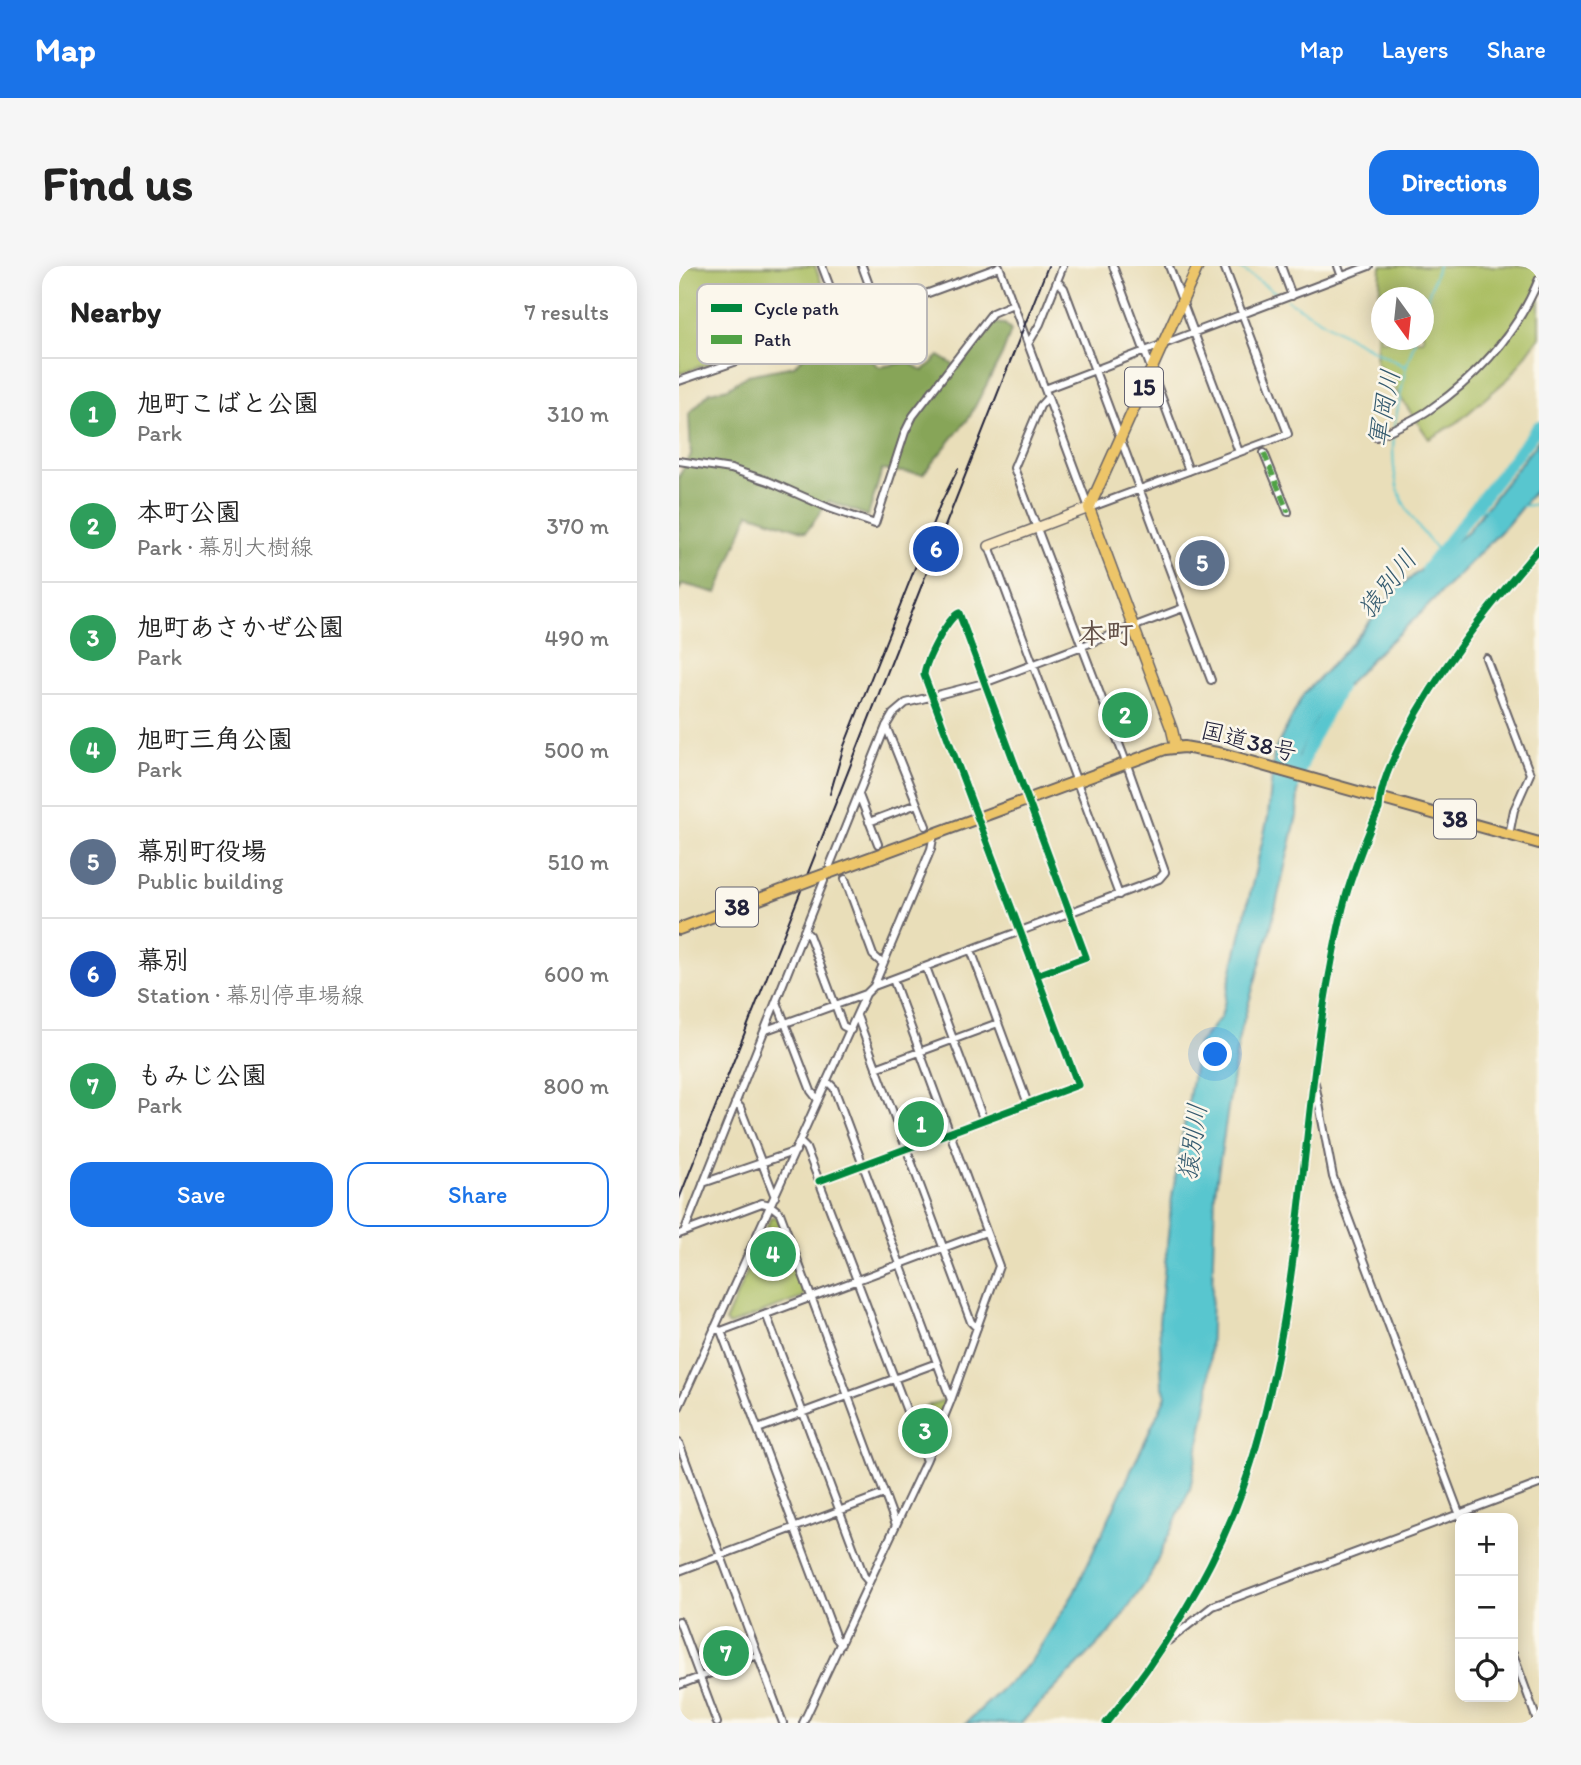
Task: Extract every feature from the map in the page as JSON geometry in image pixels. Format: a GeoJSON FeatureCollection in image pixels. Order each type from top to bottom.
{"type":"FeatureCollection","features":[{"type":"Feature","properties":{"kind":"highway","name":"国道38号"},"geometry":{"type":"LineString","coordinates":[[679,929],[819,879],[930,830],[977,817],[1126,762],[1176,747],[1223,754],[1539,843]]}},
{"type":"Feature","properties":{"kind":"main road","name":"15"},"geometry":{"type":"LineString","coordinates":[[1089,508],[1198,266]]}},
{"type":"Feature","properties":{"kind":"main road"},"geometry":{"type":"LineString","coordinates":[[989,546],[1089,508],[1176,747]]}},
{"type":"Feature","properties":{"kind":"street"},"geometry":{"type":"LineString","coordinates":[[822,266],[829,284]]}},
{"type":"Feature","properties":{"kind":"street"},"geometry":{"type":"LineString","coordinates":[[862,266],[869,284]]}},
{"type":"Feature","properties":{"kind":"street"},"geometry":{"type":"LineString","coordinates":[[927,294],[999,267],[1009,266]]}},
{"type":"Feature","properties":{"kind":"street"},"geometry":{"type":"LineString","coordinates":[[1028,344],[1040,324],[1063,266]]}},
{"type":"Feature","properties":{"kind":"street"},"geometry":{"type":"LineString","coordinates":[[1113,266],[1189,471]]}},
{"type":"Feature","properties":{"kind":"street"},"geometry":{"type":"LineString","coordinates":[[1169,266],[1239,452]]}},
{"type":"Feature","properties":{"kind":"street"},"geometry":{"type":"LineString","coordinates":[[999,267],[1089,508],[1288,434],[1224,266]]}},
{"type":"Feature","properties":{"kind":"street"},"geometry":{"type":"LineString","coordinates":[[1281,266],[1292,296]]}},
{"type":"Feature","properties":{"kind":"street"},"geometry":{"type":"LineString","coordinates":[[1338,266],[1342,277]]}},
{"type":"Feature","properties":{"kind":"street"},"geometry":{"type":"LineString","coordinates":[[1045,389],[1369,266]]}},
{"type":"Feature","properties":{"kind":"street"},"geometry":{"type":"LineString","coordinates":[[1377,437],[1427,411],[1448,396],[1483,363],[1514,328],[1539,279]]}},
{"type":"Feature","properties":{"kind":"street"},"geometry":{"type":"LineString","coordinates":[[1058,281],[1064,288],[1096,370],[1211,680]]}},
{"type":"Feature","properties":{"kind":"street"},"geometry":{"type":"LineString","coordinates":[[679,461],[731,469],[875,524],[905,432],[913,416],[992,313],[1013,304]]}},
{"type":"Feature","properties":{"kind":"street"},"geometry":{"type":"LineString","coordinates":[[679,381],[728,364]]}},
{"type":"Feature","properties":{"kind":"street"},"geometry":{"type":"LineString","coordinates":[[679,1406],[718,1329],[866,994],[874,986],[1119,895],[1159,879],[1165,872],[1083,646],[1014,468],[1040,406],[1048,397]]}},
{"type":"Feature","properties":{"kind":"street"},"geometry":{"type":"LineString","coordinates":[[1264,453],[1288,512]]}},
{"type":"Feature","properties":{"kind":"street"},"geometry":{"type":"LineString","coordinates":[[989,546],[1119,895]]}},
{"type":"Feature","properties":{"kind":"street"},"geometry":{"type":"LineString","coordinates":[[1106,1723],[1164,1645],[1228,1525],[1249,1468],[1269,1398],[1293,1258],[1323,1006],[1350,884],[1379,809],[1375,796],[1416,714],[1450,659],[1487,608],[1539,548]]}},
{"type":"Feature","properties":{"kind":"street"},"geometry":{"type":"LineString","coordinates":[[829,865],[886,726],[899,708],[932,696],[984,683],[1184,608]]}},
{"type":"Feature","properties":{"kind":"street"},"geometry":{"type":"LineString","coordinates":[[819,1181],[1078,1085],[924,675],[925,668],[953,616],[958,614],[1086,957],[1037,975]]}},
{"type":"Feature","properties":{"kind":"street"},"geometry":{"type":"LineString","coordinates":[[1486,659],[1530,774],[1514,810],[1509,835]]}},
{"type":"Feature","properties":{"kind":"street"},"geometry":{"type":"LineString","coordinates":[[874,986],[930,849],[930,830],[886,726]]}},
{"type":"Feature","properties":{"kind":"street"},"geometry":{"type":"LineString","coordinates":[[859,795],[878,844]]}},
{"type":"Feature","properties":{"kind":"street"},"geometry":{"type":"LineString","coordinates":[[869,822],[917,804]]}},
{"type":"Feature","properties":{"kind":"street"},"geometry":{"type":"LineString","coordinates":[[682,1233],[766,1030],[804,930],[819,879]]}},
{"type":"Feature","properties":{"kind":"street"},"geometry":{"type":"LineString","coordinates":[[845,880],[873,955],[882,963]]}},
{"type":"Feature","properties":{"kind":"street"},"geometry":{"type":"LineString","coordinates":[[804,930],[809,936],[843,1026],[851,1030]]}},
{"type":"Feature","properties":{"kind":"street"},"geometry":{"type":"LineString","coordinates":[[971,950],[1028,1104]]}},
{"type":"Feature","properties":{"kind":"street"},"geometry":{"type":"LineString","coordinates":[[926,967],[985,1121]]}},
{"type":"Feature","properties":{"kind":"street"},"geometry":{"type":"LineString","coordinates":[[803,1723],[926,1461],[951,1400],[999,1265],[893,979]]}},
{"type":"Feature","properties":{"kind":"street"},"geometry":{"type":"LineString","coordinates":[[766,1030],[866,994]]}},
{"type":"Feature","properties":{"kind":"street"},"geometry":{"type":"LineString","coordinates":[[776,1001],[811,1091],[818,1100]]}},
{"type":"Feature","properties":{"kind":"street"},"geometry":{"type":"LineString","coordinates":[[857,1016],[971,1322],[977,1328]]}},
{"type":"Feature","properties":{"kind":"street"},"geometry":{"type":"LineString","coordinates":[[876,1068],[998,1023]]}},
{"type":"Feature","properties":{"kind":"street"},"geometry":{"type":"LineString","coordinates":[[1314,1078],[1333,1177],[1459,1513]]}},
{"type":"Feature","properties":{"kind":"street"},"geometry":{"type":"LineString","coordinates":[[827,1081],[834,1088],[951,1400]]}},
{"type":"Feature","properties":{"kind":"street"},"geometry":{"type":"LineString","coordinates":[[735,1103],[740,1107],[775,1197]]}},
{"type":"Feature","properties":{"kind":"street"},"geometry":{"type":"LineString","coordinates":[[800,1142],[806,1148],[926,1461]]}},
{"type":"Feature","properties":{"kind":"street"},"geometry":{"type":"LineString","coordinates":[[703,1183],[796,1151]]}},
{"type":"Feature","properties":{"kind":"street"},"geometry":{"type":"LineString","coordinates":[[682,1233],[762,1203],[771,1205],[780,1213],[896,1525]]}},
{"type":"Feature","properties":{"kind":"street"},"geometry":{"type":"LineString","coordinates":[[718,1329],[766,1314],[986,1232]]}},
{"type":"Feature","properties":{"kind":"street"},"geometry":{"type":"LineString","coordinates":[[766,1314],[839,1511],[864,1576],[869,1582]]}},
{"type":"Feature","properties":{"kind":"street"},"geometry":{"type":"LineString","coordinates":[[718,1329],[836,1638],[841,1644]]}},
{"type":"Feature","properties":{"kind":"street"},"geometry":{"type":"LineString","coordinates":[[758,1429],[937,1363]]}},
{"type":"Feature","properties":{"kind":"street"},"geometry":{"type":"LineString","coordinates":[[679,1443],[783,1723]]}},
{"type":"Feature","properties":{"kind":"street"},"geometry":{"type":"LineString","coordinates":[[1468,1513],[1539,1485]]}},
{"type":"Feature","properties":{"kind":"street"},"geometry":{"type":"LineString","coordinates":[[679,1571],[884,1494]]}},
{"type":"Feature","properties":{"kind":"street"},"geometry":{"type":"LineString","coordinates":[[1164,1645],[1213,1606],[1455,1518]]}},
{"type":"Feature","properties":{"kind":"street"},"geometry":{"type":"LineString","coordinates":[[679,1621],[717,1723]]}},
{"type":"Feature","properties":{"kind":"street"},"geometry":{"type":"LineString","coordinates":[[679,1685],[758,1655]]}},
{"type":"Feature","properties":{"kind":"street"},"geometry":{"type":"LineString","coordinates":[[1518,1668],[1538,1723]]}},
{"type":"Feature","properties":{"kind":"green space"},"geometry":{"type":"Polygon","coordinates":[[[679,266],[815,266],[822,284],[697,284],[697,364],[707,364],[679,374],[679,266]]]}},
{"type":"Feature","properties":{"kind":"green space"},"geometry":{"type":"Polygon","coordinates":[[[1381,266],[1539,266],[1539,337],[1511,376],[1458,422],[1429,439],[1376,362],[1377,350],[1434,350],[1434,287],[1380,287],[1381,266]]]}},
{"type":"Feature","properties":{"kind":"green space"},"geometry":{"type":"Polygon","coordinates":[[[992,323],[1005,324],[1011,331],[1002,355],[969,418],[923,474],[882,470],[868,516],[829,501],[806,532],[749,513],[717,593],[683,584],[679,590],[679,476],[691,455],[689,414],[710,392],[728,388],[748,375],[796,364],[876,364],[879,367],[911,364],[923,371],[939,356],[959,368],[992,323]]]}},
{"type":"Feature","properties":{"kind":"green space"},"geometry":{"type":"Polygon","coordinates":[[[1149,700],[1153,709],[1132,717],[1133,721],[1117,727],[1112,713],[1149,700]]]}},
{"type":"Feature","properties":{"kind":"green space"},"geometry":{"type":"Polygon","coordinates":[[[934,1102],[945,1132],[908,1146],[897,1115],[934,1102]]]}},
{"type":"Feature","properties":{"kind":"green space"},"geometry":{"type":"Polygon","coordinates":[[[771,1217],[778,1217],[805,1292],[802,1298],[729,1325],[725,1322],[771,1217]]]}},
{"type":"Feature","properties":{"kind":"green space"},"geometry":{"type":"Polygon","coordinates":[[[946,1399],[947,1403],[928,1450],[922,1449],[908,1413],[946,1399]]]}},
{"type":"Feature","properties":{"kind":"green space"},"geometry":{"type":"Polygon","coordinates":[[[747,1635],[753,1651],[751,1656],[704,1672],[700,1670],[695,1654],[747,1635]]]}},
{"type":"Feature","properties":{"kind":"water"},"geometry":{"type":"Polygon","coordinates":[[[1539,440],[1539,486],[1507,525],[1421,613],[1372,658],[1318,717],[1299,756],[1297,815],[1271,926],[1239,1037],[1215,1192],[1209,1393],[1190,1489],[1149,1578],[1113,1629],[1021,1723],[966,1723],[1030,1663],[1074,1593],[1166,1396],[1162,1384],[1159,1322],[1172,1197],[1198,1044],[1221,1017],[1268,817],[1274,752],[1303,695],[1352,643],[1395,591],[1468,531],[1539,440]]]}},
{"type":"Feature","properties":{"kind":"waterway"},"geometry":{"type":"LineString","coordinates":[[1237,266],[1282,297]]}},
{"type":"Feature","properties":{"kind":"waterway","name":"軍岡川"},"geometry":{"type":"LineString","coordinates":[[1431,287],[1438,266]]}},
{"type":"Feature","properties":{"kind":"waterway"},"geometry":{"type":"LineString","coordinates":[[1287,300],[1404,366]]}},
{"type":"Feature","properties":{"kind":"waterway","name":"軍岡川"},"geometry":{"type":"LineString","coordinates":[[1394,427],[1412,350]]}},
{"type":"Feature","properties":{"kind":"waterway","name":"猿別川"},"geometry":{"type":"LineString","coordinates":[[1427,569],[1539,426]]}},
{"type":"Feature","properties":{"kind":"waterway","name":"軍岡川"},"geometry":{"type":"LineString","coordinates":[[1394,433],[1394,470],[1402,499],[1417,525],[1440,553]]}},
{"type":"Feature","properties":{"kind":"waterway"},"geometry":{"type":"LineString","coordinates":[[1523,506],[1539,504]]}},
{"type":"Feature","properties":{"kind":"waterway"},"geometry":{"type":"LineString","coordinates":[[1475,510],[1486,509]]}},
{"type":"Feature","properties":{"kind":"waterway","name":"猿別川"},"geometry":{"type":"LineString","coordinates":[[1294,785],[1312,740],[1340,688]]}},
{"type":"Feature","properties":{"kind":"railway"},"geometry":{"type":"LineString","coordinates":[[679,1199],[1048,266]]}},
{"type":"Feature","properties":{"kind":"railway"},"geometry":{"type":"LineString","coordinates":[[830,794],[844,746],[940,505],[958,469]]}},
{"type":"Feature","properties":{"kind":"marked path"},"geometry":{"type":"LineString","coordinates":[[1264,453],[1288,512]]}},
{"type":"Feature","properties":{"kind":"cycle path"},"geometry":{"type":"LineString","coordinates":[[1106,1723],[1165,1642],[1200,1583],[1230,1522],[1251,1463],[1267,1406],[1284,1318],[1324,1002],[1337,935],[1347,893],[1379,809],[1387,773],[1417,713],[1448,663],[1539,548]]}},
{"type":"Feature","properties":{"kind":"cycle path"},"geometry":{"type":"LineString","coordinates":[[819,1181],[1078,1085],[924,675],[937,641],[959,613],[1086,957],[1037,975]]}},
{"type":"Feature","properties":{"kind":"place","name":"幕別"},"geometry":{"type":"Point","coordinates":[936,549]}},
{"type":"Feature","properties":{"kind":"place","name":"幕別町役場"},"geometry":{"type":"Point","coordinates":[1202,563]}},
{"type":"Feature","properties":{"kind":"place","name":"本町公園"},"geometry":{"type":"Point","coordinates":[1125,715]}},
{"type":"Feature","properties":{"kind":"place","name":"旭町こばと公園"},"geometry":{"type":"Point","coordinates":[921,1124]}},
{"type":"Feature","properties":{"kind":"place","name":"旭町三角公園"},"geometry":{"type":"Point","coordinates":[773,1254]}},
{"type":"Feature","properties":{"kind":"place","name":"旭町あさかぜ公園"},"geometry":{"type":"Point","coordinates":[925,1431]}},
{"type":"Feature","properties":{"kind":"place","name":"もみじ公園"},"geometry":{"type":"Point","coordinates":[726,1653]}},
{"type":"Feature","properties":{"kind":"district","name":"本町"},"geometry":{"type":"Point","coordinates":[1106,633]}}]}
